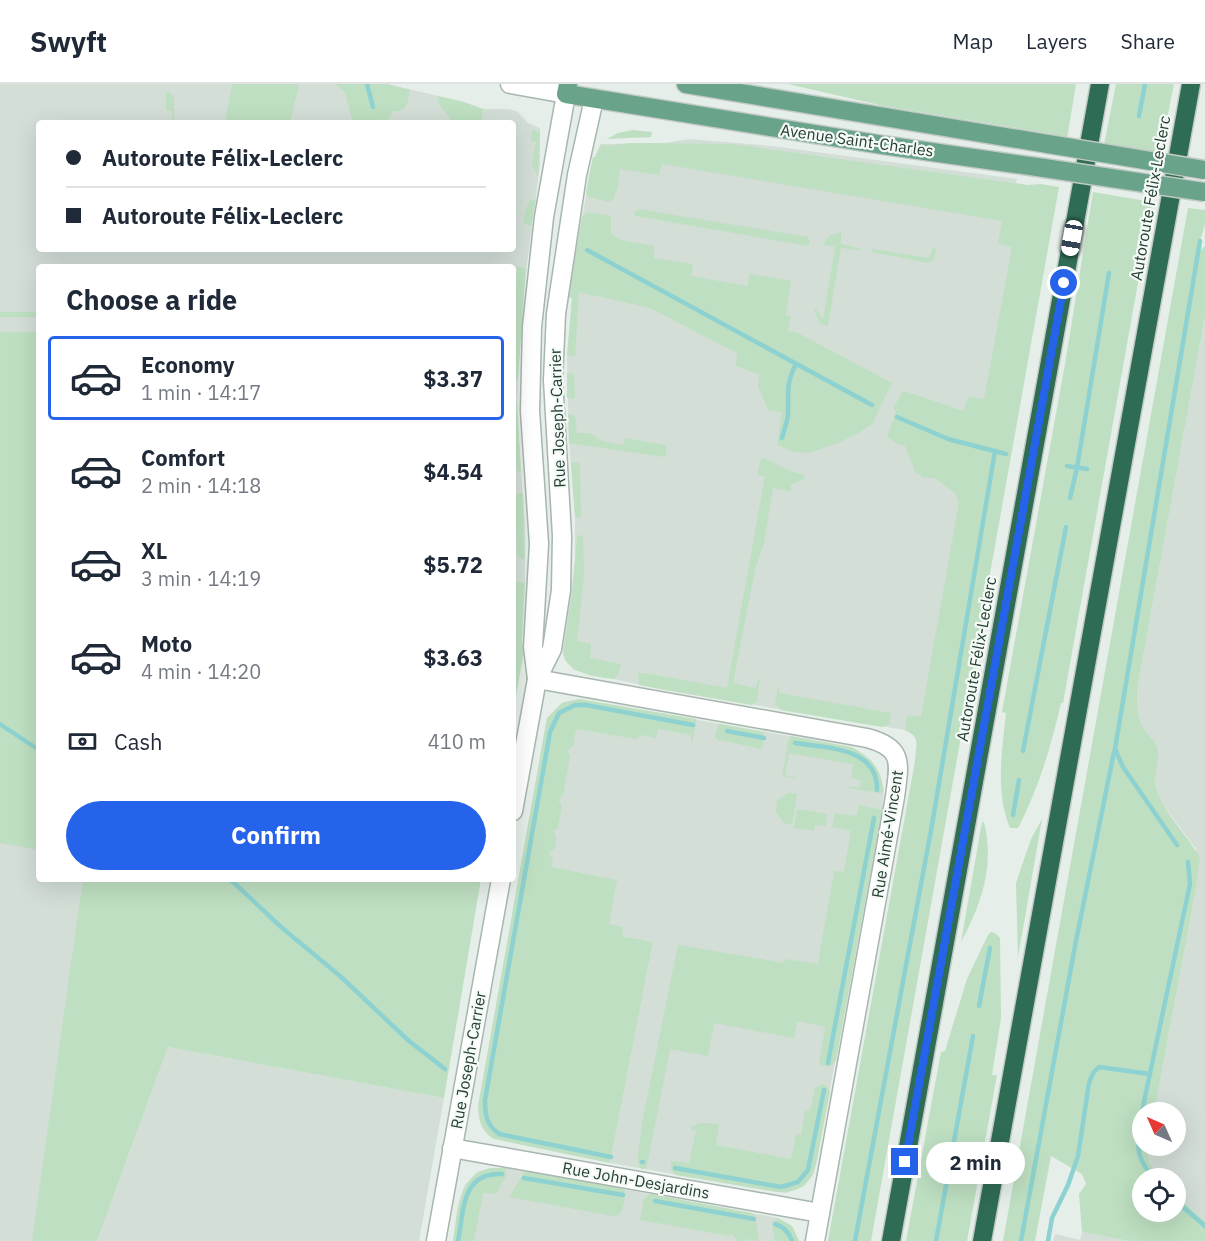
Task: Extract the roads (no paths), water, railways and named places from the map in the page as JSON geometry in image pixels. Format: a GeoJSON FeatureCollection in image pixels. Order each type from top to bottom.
{"type":"FeatureCollection","features":[{"type":"Feature","properties":{"kind":"highway","name":"Autoroute Félix-Leclerc"},"geometry":{"type":"LineString","coordinates":[[891,1241],[1100,84]]}},
{"type":"Feature","properties":{"kind":"highway","name":"Autoroute Félix-Leclerc"},"geometry":{"type":"LineString","coordinates":[[982,1241],[1191,84]]}},
{"type":"Feature","properties":{"kind":"main road","name":"Avenue Saint-Charles"},"geometry":{"type":"LineString","coordinates":[[686,84],[1205,170]]}},
{"type":"Feature","properties":{"kind":"main road","name":"Avenue Saint-Charles"},"geometry":{"type":"LineString","coordinates":[[567,89],[596,91],[883,145],[1205,192]]}},
{"type":"Feature","properties":{"kind":"street","name":"Avenue Saint-Charles"},"geometry":{"type":"LineString","coordinates":[[510,84],[567,89]]}},
{"type":"Feature","properties":{"kind":"street","name":"Rue Joseph-Carrier"},"geometry":{"type":"LineString","coordinates":[[537,679],[533,647],[539,544],[530,411],[532,327],[545,208],[567,89]]}},
{"type":"Feature","properties":{"kind":"street","name":"Rue Joseph-Carrier"},"geometry":{"type":"LineString","coordinates":[[516,794],[537,679],[552,649],[561,590],[562,536],[553,380],[556,314],[576,184],[596,91]]}},
{"type":"Feature","properties":{"kind":"street","name":"Rue Aimé-Vincent"},"geometry":{"type":"LineString","coordinates":[[537,679],[867,738],[887,745],[896,755],[898,770],[895,797],[815,1241]]}},
{"type":"Feature","properties":{"kind":"street","name":"Rue Joseph-Carrier"},"geometry":{"type":"LineString","coordinates":[[436,1241],[500,882]]}},
{"type":"Feature","properties":{"kind":"street","name":"Rue John-Desjardins"},"geometry":{"type":"LineString","coordinates":[[452,1148],[820,1213]]}},
{"type":"Feature","properties":{"kind":"waterway"},"geometry":{"type":"LineString","coordinates":[[367,84],[373,107]]}},
{"type":"Feature","properties":{"kind":"waterway"},"geometry":{"type":"LineString","coordinates":[[1139,116],[1145,84]]}},
{"type":"Feature","properties":{"kind":"waterway"},"geometry":{"type":"LineString","coordinates":[[1177,845],[1123,767],[1115,749],[1200,241]]}},
{"type":"Feature","properties":{"kind":"waterway"},"geometry":{"type":"LineString","coordinates":[[587,250],[872,405]]}},
{"type":"Feature","properties":{"kind":"waterway"},"geometry":{"type":"LineString","coordinates":[[1070,498],[1109,273]]}},
{"type":"Feature","properties":{"kind":"waterway"},"geometry":{"type":"LineString","coordinates":[[782,438],[788,415],[789,384],[796,364]]}},
{"type":"Feature","properties":{"kind":"waterway"},"geometry":{"type":"LineString","coordinates":[[897,417],[948,439],[1006,454]]}},
{"type":"Feature","properties":{"kind":"waterway"},"geometry":{"type":"LineString","coordinates":[[855,1241],[932,825],[995,451]]}},
{"type":"Feature","properties":{"kind":"waterway"},"geometry":{"type":"LineString","coordinates":[[1067,466],[1087,469]]}},
{"type":"Feature","properties":{"kind":"waterway"},"geometry":{"type":"LineString","coordinates":[[1023,751],[1066,527]]}},
{"type":"Feature","properties":{"kind":"waterway"},"geometry":{"type":"LineString","coordinates":[[611,1157],[499,1134],[491,1127],[486,1115],[485,1100],[550,732],[559,713],[575,705],[586,705],[693,725]]}},
{"type":"Feature","properties":{"kind":"waterway"},"geometry":{"type":"LineString","coordinates":[[0,724],[36,748]]}},
{"type":"Feature","properties":{"kind":"waterway"},"geometry":{"type":"LineString","coordinates":[[727,731],[764,738]]}},
{"type":"Feature","properties":{"kind":"waterway"},"geometry":{"type":"LineString","coordinates":[[795,743],[835,749],[860,758],[869,765],[875,776],[877,790]]}},
{"type":"Feature","properties":{"kind":"waterway"},"geometry":{"type":"LineString","coordinates":[[1021,1241],[1075,946],[1114,752]]}},
{"type":"Feature","properties":{"kind":"waterway"},"geometry":{"type":"LineString","coordinates":[[1013,815],[1019,780]]}},
{"type":"Feature","properties":{"kind":"waterway"},"geometry":{"type":"LineString","coordinates":[[828,1063],[874,818]]}},
{"type":"Feature","properties":{"kind":"waterway"},"geometry":{"type":"LineString","coordinates":[[1146,1168],[1139,1149],[1141,1116],[1190,884],[1188,862]]}},
{"type":"Feature","properties":{"kind":"waterway"},"geometry":{"type":"LineString","coordinates":[[233,882],[281,927],[340,976],[409,1041],[445,1069]]}},
{"type":"Feature","properties":{"kind":"waterway"},"geometry":{"type":"LineString","coordinates":[[979,1006],[990,948]]}},
{"type":"Feature","properties":{"kind":"waterway"},"geometry":{"type":"LineString","coordinates":[[936,1241],[973,1036]]}},
{"type":"Feature","properties":{"kind":"waterway"},"geometry":{"type":"LineString","coordinates":[[1048,1241],[1052,1218],[1068,1185],[1078,1156],[1089,1083],[1093,1073],[1099,1067],[1150,1074]]}},
{"type":"Feature","properties":{"kind":"waterway"},"geometry":{"type":"LineString","coordinates":[[675,1168],[781,1187],[798,1182],[808,1170],[824,1090]]}},
{"type":"Feature","properties":{"kind":"waterway"},"geometry":{"type":"LineString","coordinates":[[458,1241],[464,1206],[472,1186],[479,1179],[502,1174]]}},
{"type":"Feature","properties":{"kind":"waterway"},"geometry":{"type":"LineString","coordinates":[[524,1178],[623,1195]]}},
{"type":"Feature","properties":{"kind":"waterway"},"geometry":{"type":"LineString","coordinates":[[655,1201],[754,1219]]}},
{"type":"Feature","properties":{"kind":"waterway"},"geometry":{"type":"LineString","coordinates":[[1186,1210],[1205,1226]]}},
{"type":"Feature","properties":{"kind":"waterway"},"geometry":{"type":"LineString","coordinates":[[775,1224],[786,1230],[792,1241]]}}]}
